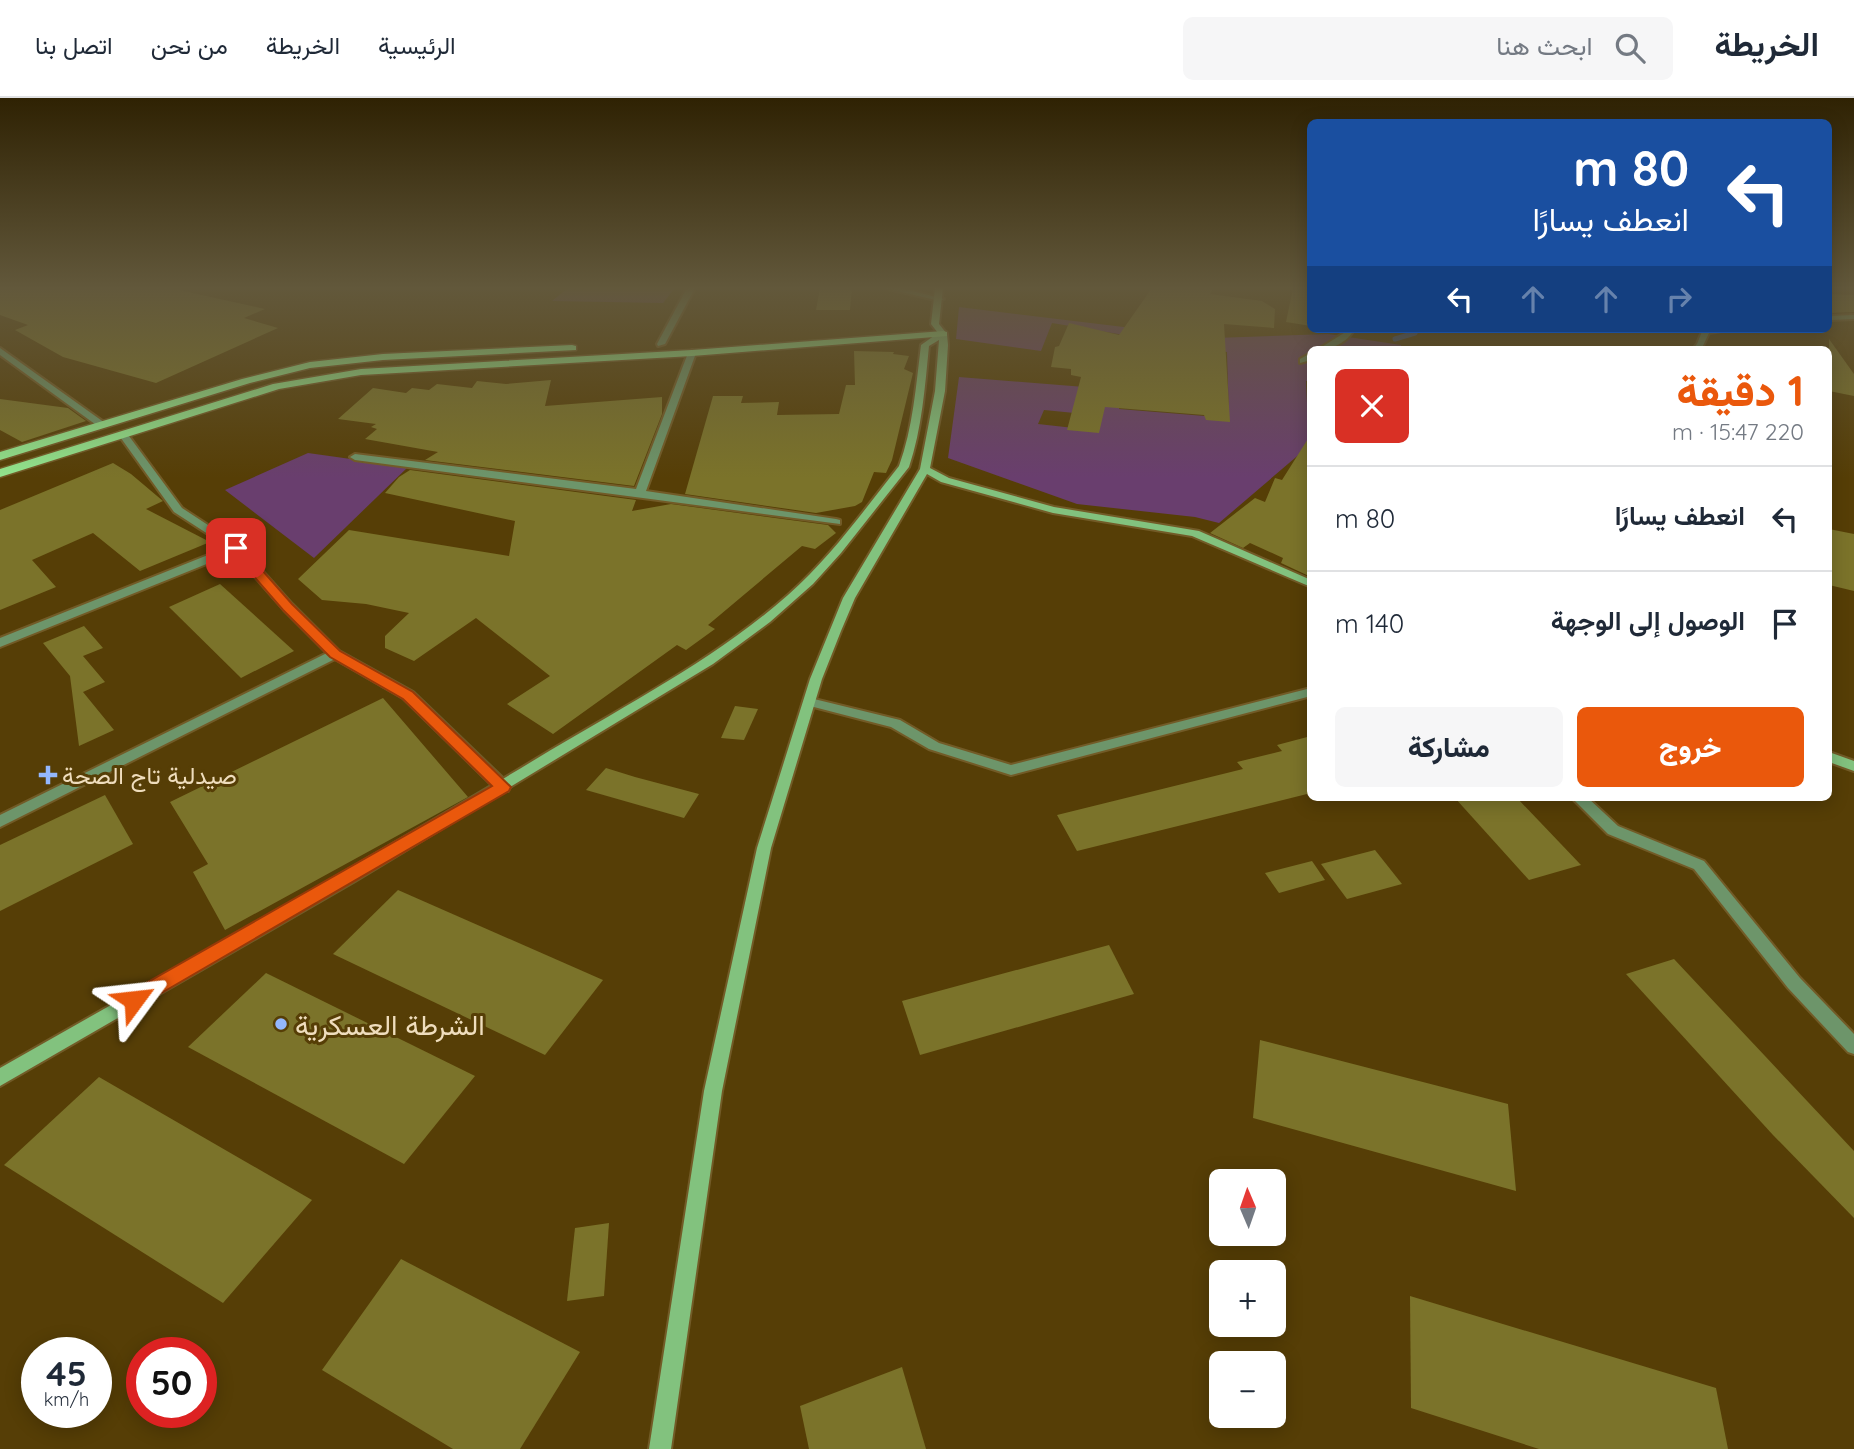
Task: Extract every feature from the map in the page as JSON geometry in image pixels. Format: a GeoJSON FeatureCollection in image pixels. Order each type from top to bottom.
{"type":"FeatureCollection","features":[{"type":"Feature","properties":{"kind":"main road"},"geometry":{"type":"LineString","coordinates":[[0,456],[310,365],[383,357],[510,351]]}},
{"type":"Feature","properties":{"kind":"main road"},"geometry":{"type":"LineString","coordinates":[[0,473],[276,386],[361,372],[718,351]]}},
{"type":"Feature","properties":{"kind":"main road"},"geometry":{"type":"LineString","coordinates":[[0,1078],[503,787],[721,652],[790,599],[843,546],[904,467],[920,392],[924,351]]}},
{"type":"Feature","properties":{"kind":"main road"},"geometry":{"type":"LineString","coordinates":[[660,1449],[713,1091],[764,848],[816,679],[849,598],[925,469],[940,391],[943,351]]}},
{"type":"Feature","properties":{"kind":"main road"},"geometry":{"type":"LineString","coordinates":[[925,469],[946,480],[1053,510],[1195,533],[1307,582]]}},
{"type":"Feature","properties":{"kind":"main road"},"geometry":{"type":"LineString","coordinates":[[1832,758],[1854,766]]}},
{"type":"Feature","properties":{"kind":"street"},"geometry":{"type":"LineString","coordinates":[[0,351],[102,425]]}},
{"type":"Feature","properties":{"kind":"street"},"geometry":{"type":"LineString","coordinates":[[640,493],[692,353]]}},
{"type":"Feature","properties":{"kind":"street"},"geometry":{"type":"LineString","coordinates":[[123,434],[178,510],[236,548],[288,607],[335,654],[408,695],[503,787]]}},
{"type":"Feature","properties":{"kind":"street"},"geometry":{"type":"LineString","coordinates":[[355,457],[640,493],[836,523]]}},
{"type":"Feature","properties":{"kind":"street"},"geometry":{"type":"LineString","coordinates":[[0,643],[236,548]]}},
{"type":"Feature","properties":{"kind":"street"},"geometry":{"type":"LineString","coordinates":[[0,821],[335,654]]}},
{"type":"Feature","properties":{"kind":"street"},"geometry":{"type":"LineString","coordinates":[[810,702],[895,723],[934,746],[1011,770],[1307,693]]}},
{"type":"Feature","properties":{"kind":"street"},"geometry":{"type":"LineString","coordinates":[[1583,801],[1613,830],[1699,865],[1794,983],[1854,1046]]}},
{"type":"Feature","properties":{"kind":"shaded area"},"geometry":{"type":"Polygon","coordinates":[[[1221,351],[1307,351],[1307,448],[1219,523],[1195,517],[1077,504],[948,458],[959,377],[1122,390],[1119,409],[1229,418],[1227,352],[1221,351]],[[1044,410],[1038,424],[1092,430],[1095,415],[1044,410]]]}},
{"type":"Feature","properties":{"kind":"shaded area"},"geometry":{"type":"Polygon","coordinates":[[[308,453],[408,467],[314,558],[225,490],[308,453]]]}},
{"type":"Feature","properties":{"kind":"building"},"geometry":{"type":"Polygon","coordinates":[[[52,351],[227,351],[156,383],[63,357],[52,351]]]}},
{"type":"Feature","properties":{"kind":"building"},"geometry":{"type":"Polygon","coordinates":[[[854,351],[894,352],[893,354],[909,356],[904,369],[913,373],[892,460],[886,473],[874,472],[862,502],[855,506],[816,513],[685,494],[713,396],[743,396],[741,403],[779,402],[777,415],[839,414],[846,385],[855,385],[854,351]]]}},
{"type":"Feature","properties":{"kind":"building"},"geometry":{"type":"Polygon","coordinates":[[[1054,351],[1226,351],[1230,422],[1206,420],[1204,415],[1105,407],[1099,433],[1067,430],[1081,377],[1071,375],[1071,369],[1051,367],[1054,351]]]}},
{"type":"Feature","properties":{"kind":"building"},"geometry":{"type":"Polygon","coordinates":[[[1832,351],[1838,351],[1854,374],[1854,396],[1832,392],[1832,351]]]}},
{"type":"Feature","properties":{"kind":"building"},"geometry":{"type":"Polygon","coordinates":[[[551,380],[545,406],[662,397],[662,414],[634,486],[425,460],[438,452],[365,439],[377,429],[371,427],[376,424],[338,419],[373,388],[406,393],[412,388],[429,390],[437,384],[472,388],[477,381],[506,384],[551,380]]]}},
{"type":"Feature","properties":{"kind":"building"},"geometry":{"type":"Polygon","coordinates":[[[0,399],[68,408],[86,421],[22,442],[0,430],[0,399]]]}},
{"type":"Feature","properties":{"kind":"building"},"geometry":{"type":"Polygon","coordinates":[[[1307,440],[1307,575],[1281,563],[1283,558],[1250,543],[1243,548],[1210,533],[1255,498],[1265,502],[1275,478],[1282,480],[1307,440]]]}},
{"type":"Feature","properties":{"kind":"building"},"geometry":{"type":"Polygon","coordinates":[[[113,463],[131,474],[163,501],[146,509],[210,542],[140,571],[93,533],[32,560],[56,587],[0,610],[0,510],[113,463]]]}},
{"type":"Feature","properties":{"kind":"building"},"geometry":{"type":"Polygon","coordinates":[[[410,470],[636,500],[632,511],[671,504],[828,525],[836,533],[815,549],[802,546],[708,625],[715,629],[686,650],[677,645],[553,734],[507,704],[550,676],[476,618],[414,661],[385,648],[385,636],[409,613],[366,604],[322,600],[298,579],[349,530],[509,556],[515,521],[385,493],[399,477],[410,470]]]}},
{"type":"Feature","properties":{"kind":"building"},"geometry":{"type":"Polygon","coordinates":[[[1832,530],[1854,534],[1854,591],[1832,586],[1832,530]]]}},
{"type":"Feature","properties":{"kind":"building"},"geometry":{"type":"Polygon","coordinates":[[[220,584],[294,651],[241,678],[169,607],[220,584]]]}},
{"type":"Feature","properties":{"kind":"building"},"geometry":{"type":"Polygon","coordinates":[[[84,626],[103,648],[83,656],[105,682],[83,692],[114,730],[79,746],[70,676],[43,643],[84,626]]]}},
{"type":"Feature","properties":{"kind":"building"},"geometry":{"type":"Polygon","coordinates":[[[383,698],[468,797],[225,930],[193,872],[208,864],[170,802],[383,698]]]}},
{"type":"Feature","properties":{"kind":"building"},"geometry":{"type":"Polygon","coordinates":[[[735,706],[758,709],[744,740],[721,738],[735,706]]]}},
{"type":"Feature","properties":{"kind":"building"},"geometry":{"type":"Polygon","coordinates":[[[1307,737],[1307,794],[1077,851],[1057,815],[1243,769],[1237,762],[1282,751],[1277,745],[1307,737]]]}},
{"type":"Feature","properties":{"kind":"building"},"geometry":{"type":"Polygon","coordinates":[[[606,768],[699,794],[684,818],[586,790],[606,768]]]}},
{"type":"Feature","properties":{"kind":"building"},"geometry":{"type":"Polygon","coordinates":[[[105,795],[133,844],[0,911],[0,845],[105,795]]]}},
{"type":"Feature","properties":{"kind":"building"},"geometry":{"type":"Polygon","coordinates":[[[1458,801],[1520,801],[1581,865],[1529,880],[1458,801]]]}},
{"type":"Feature","properties":{"kind":"building"},"geometry":{"type":"Polygon","coordinates":[[[1375,850],[1402,884],[1347,899],[1321,864],[1375,850]]]}},
{"type":"Feature","properties":{"kind":"building"},"geometry":{"type":"Polygon","coordinates":[[[1312,861],[1325,880],[1279,893],[1265,873],[1312,861]]]}},
{"type":"Feature","properties":{"kind":"building"},"geometry":{"type":"Polygon","coordinates":[[[398,890],[603,980],[545,1055],[333,954],[398,890]]]}},
{"type":"Feature","properties":{"kind":"building"},"geometry":{"type":"Polygon","coordinates":[[[1109,945],[1134,994],[920,1055],[902,1001],[1109,945]]]}},
{"type":"Feature","properties":{"kind":"building"},"geometry":{"type":"Polygon","coordinates":[[[1674,959],[1854,1151],[1854,1218],[1773,1135],[1626,974],[1674,959]]]}},
{"type":"Feature","properties":{"kind":"building"},"geometry":{"type":"Polygon","coordinates":[[[266,973],[475,1076],[404,1164],[188,1047],[266,973]]]}},
{"type":"Feature","properties":{"kind":"building"},"geometry":{"type":"Polygon","coordinates":[[[1260,1040],[1508,1104],[1516,1191],[1253,1118],[1260,1040]]]}},
{"type":"Feature","properties":{"kind":"building"},"geometry":{"type":"Polygon","coordinates":[[[99,1077],[312,1200],[223,1303],[4,1165],[99,1077]]]}},
{"type":"Feature","properties":{"kind":"building"},"geometry":{"type":"Polygon","coordinates":[[[609,1223],[604,1296],[567,1301],[575,1228],[609,1223]]]}},
{"type":"Feature","properties":{"kind":"building"},"geometry":{"type":"Polygon","coordinates":[[[401,1259],[580,1352],[520,1449],[453,1449],[322,1370],[401,1259]]]}},
{"type":"Feature","properties":{"kind":"building"},"geometry":{"type":"Polygon","coordinates":[[[1410,1296],[1716,1388],[1728,1449],[1539,1449],[1411,1408],[1410,1296]]]}},
{"type":"Feature","properties":{"kind":"building"},"geometry":{"type":"Polygon","coordinates":[[[902,1367],[926,1449],[809,1449],[800,1406],[902,1367]]]}},
{"type":"Feature","properties":{"kind":"place","name":"صيدلية تاج الصحة"},"geometry":{"type":"Point","coordinates":[48,775]}},
{"type":"Feature","properties":{"kind":"place","name":"الشرطة العسكرية"},"geometry":{"type":"Point","coordinates":[281,1024]}},
{"type":"Feature","properties":{"kind":"route"},"geometry":{"type":"LineString","coordinates":[[134,1000],[503,787],[408,695],[335,654],[288,607],[236,548]]}}]}
